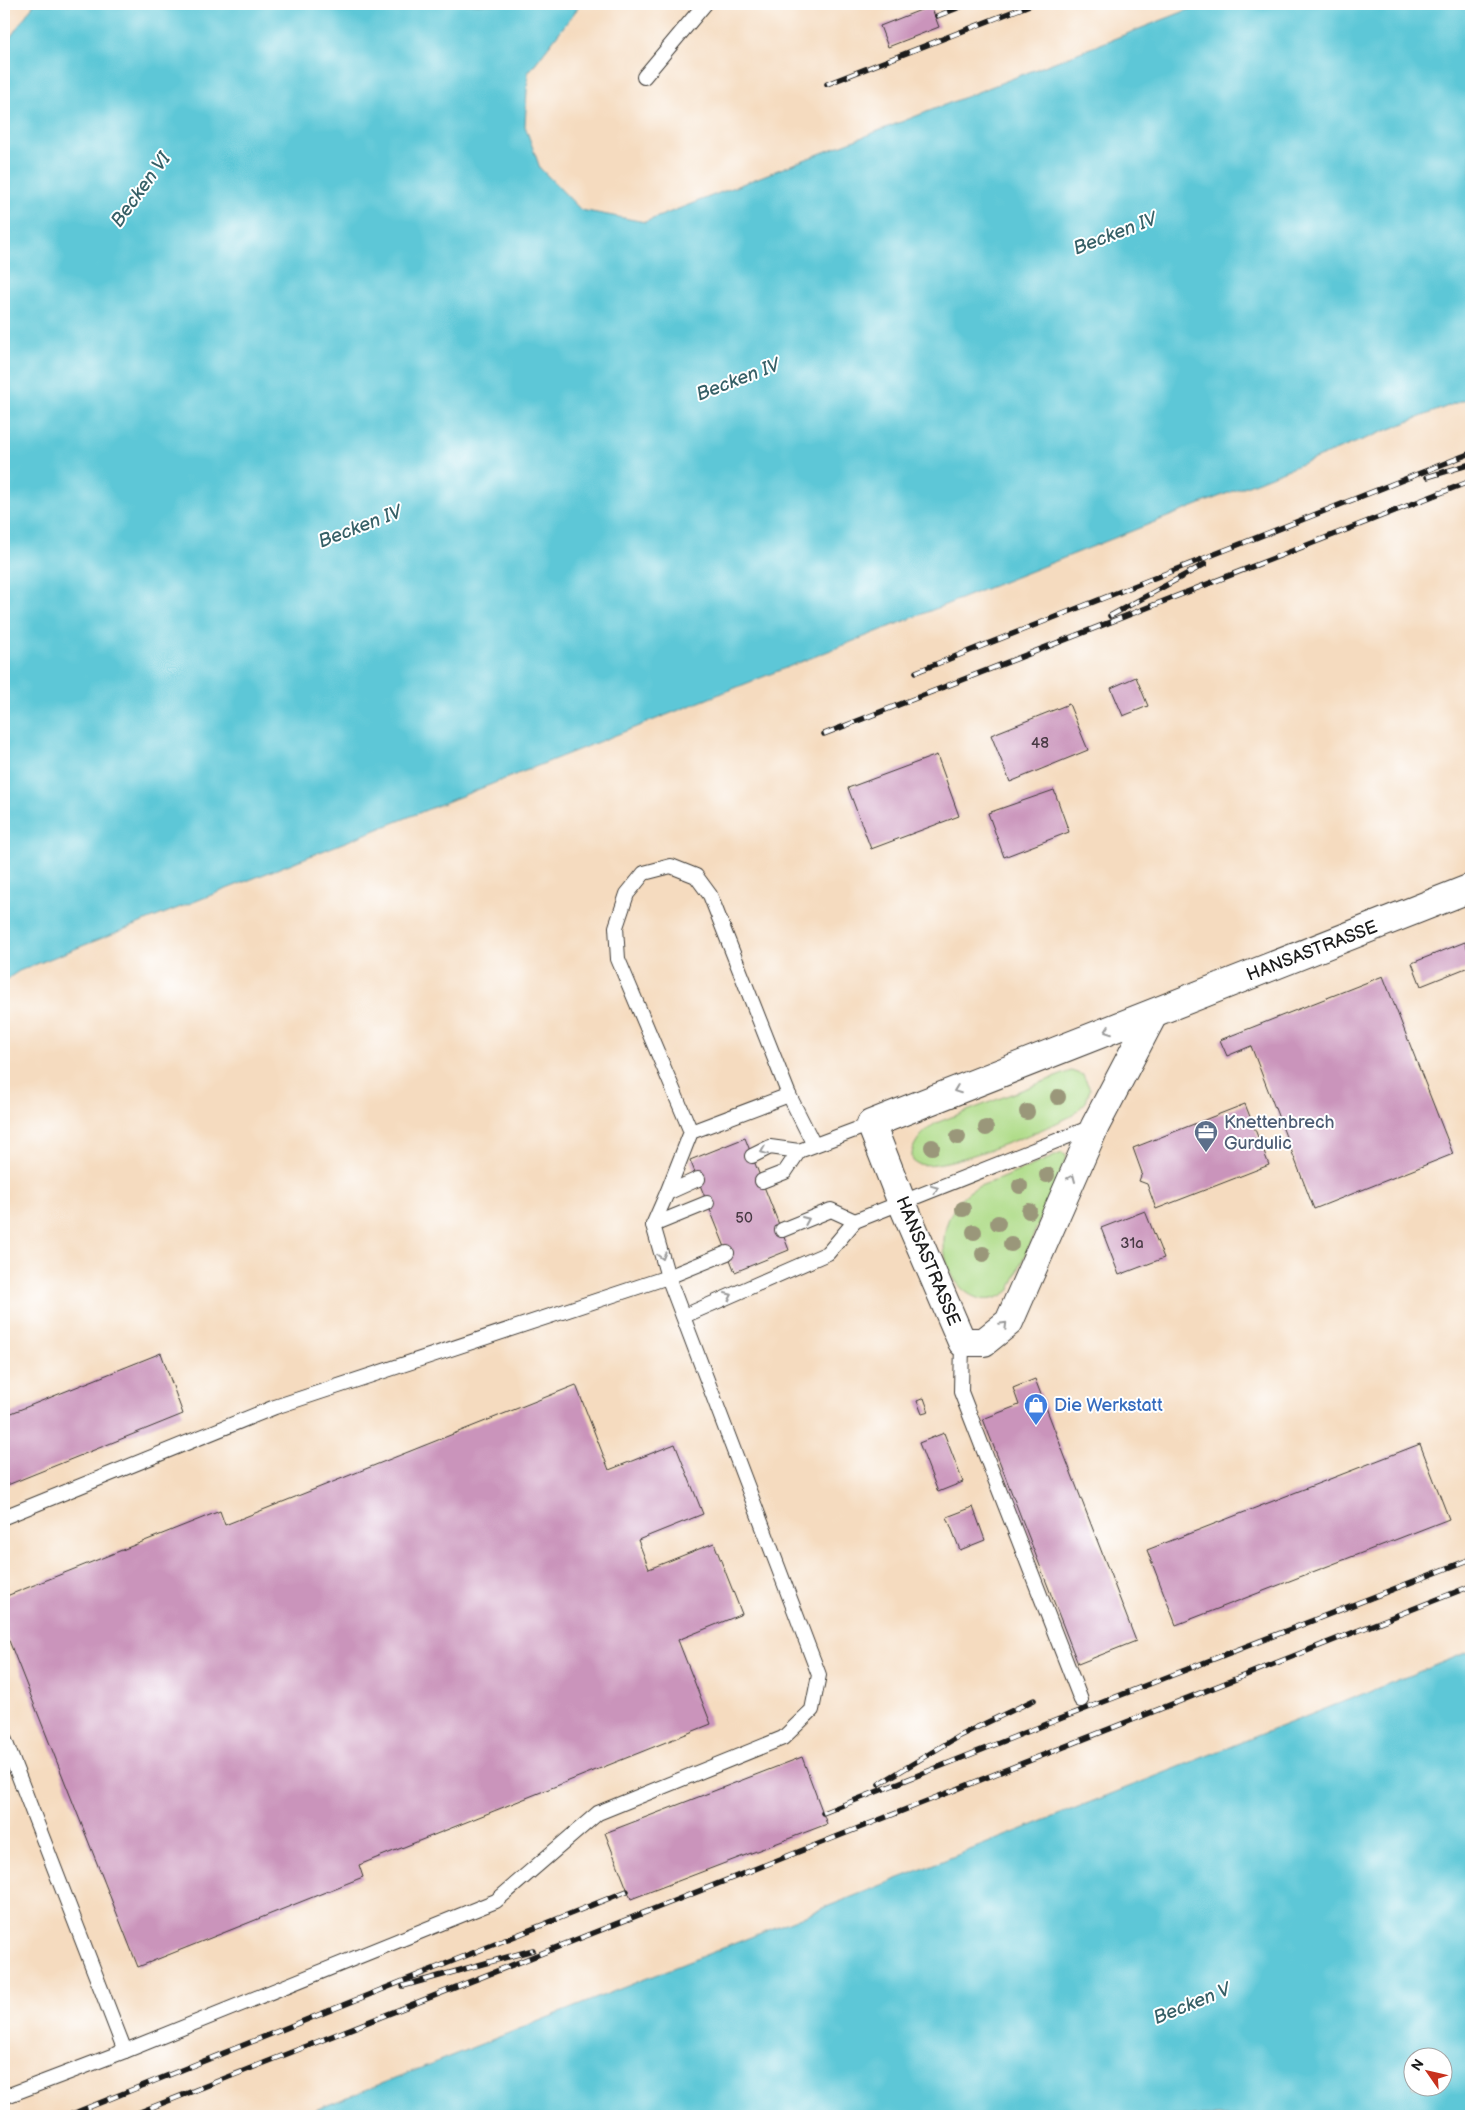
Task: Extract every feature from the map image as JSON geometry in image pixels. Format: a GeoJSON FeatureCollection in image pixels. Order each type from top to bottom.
{"type":"FeatureCollection","features":[{"type":"Feature","properties":{"kind":"street","name":"HANSASTRASSE"},"geometry":{"type":"LineString","coordinates":[[1154,1013],[1094,1126],[1009,1322],[984,1342],[962,1342],[902,1203],[871,1124],[1471,888]]}},
{"type":"Feature","properties":{"kind":"lane"},"geometry":{"type":"LineString","coordinates":[[644,77],[705,4]]}},
{"type":"Feature","properties":{"kind":"lane"},"geometry":{"type":"LineString","coordinates":[[4,2097],[125,2051],[496,1901],[598,1813],[783,1738],[812,1710],[819,1675],[668,1277],[653,1225],[691,1132],[618,959],[616,927],[627,894],[644,873],[671,866],[696,876],[710,895],[789,1095],[814,1145]]}},
{"type":"Feature","properties":{"kind":"lane"},"geometry":{"type":"LineString","coordinates":[[691,1132],[789,1095]]}},
{"type":"Feature","properties":{"kind":"lane"},"geometry":{"type":"LineString","coordinates":[[752,1156],[770,1147],[799,1151],[871,1124]]}},
{"type":"Feature","properties":{"kind":"lane"},"geometry":{"type":"LineString","coordinates":[[684,1316],[828,1253],[854,1221],[1094,1126]]}},
{"type":"Feature","properties":{"kind":"lane"},"geometry":{"type":"LineString","coordinates":[[762,1181],[785,1172],[799,1151]]}},
{"type":"Feature","properties":{"kind":"lane"},"geometry":{"type":"LineString","coordinates":[[667,1193],[698,1179]]}},
{"type":"Feature","properties":{"kind":"lane"},"geometry":{"type":"LineString","coordinates":[[653,1225],[707,1203]]}},
{"type":"Feature","properties":{"kind":"lane"},"geometry":{"type":"LineString","coordinates":[[782,1230],[831,1210],[854,1221]]}},
{"type":"Feature","properties":{"kind":"lane"},"geometry":{"type":"LineString","coordinates":[[4,1517],[275,1407],[668,1277],[727,1253]]}},
{"type":"Feature","properties":{"kind":"lane"},"geometry":{"type":"LineString","coordinates":[[962,1342],[961,1392],[1081,1700]]}},
{"type":"Feature","properties":{"kind":"lane"},"geometry":{"type":"LineString","coordinates":[[4,1738],[125,2051]]}},
{"type":"Feature","properties":{"kind":"green space"},"geometry":{"type":"Polygon","coordinates":[[[1071,1071],[1083,1075],[1090,1089],[1086,1102],[1073,1115],[1017,1140],[965,1158],[924,1165],[913,1161],[913,1150],[918,1139],[936,1123],[1071,1071]]]}},
{"type":"Feature","properties":{"kind":"green space"},"geometry":{"type":"Polygon","coordinates":[[[1062,1153],[1067,1156],[1010,1290],[993,1299],[976,1298],[962,1288],[951,1273],[945,1254],[945,1232],[953,1211],[969,1192],[975,1188],[1062,1153]]]}},
{"type":"Feature","properties":{"kind":"water"},"geometry":{"type":"Polygon","coordinates":[[[34,4],[581,4],[528,73],[525,126],[540,168],[581,210],[645,222],[1203,4],[1471,4],[1471,397],[19,971],[4,981],[4,46],[34,4]]]}},
{"type":"Feature","properties":{"kind":"water","name":"Becken V"},"geometry":{"type":"Polygon","coordinates":[[[1471,1651],[1471,2116],[300,2116],[1471,1651]]]}},
{"type":"Feature","properties":{"kind":"building"},"geometry":{"type":"Polygon","coordinates":[[[931,6],[939,27],[888,47],[880,26],[931,6]]]}},
{"type":"Feature","properties":{"kind":"building"},"geometry":{"type":"Polygon","coordinates":[[[1136,677],[1148,706],[1123,716],[1111,688],[1136,677]]]}},
{"type":"Feature","properties":{"kind":"building"},"geometry":{"type":"Polygon","coordinates":[[[1069,704],[1088,750],[1010,782],[991,735],[1069,704]]]}},
{"type":"Feature","properties":{"kind":"building"},"geometry":{"type":"Polygon","coordinates":[[[937,755],[959,816],[871,849],[848,788],[937,755]]]}},
{"type":"Feature","properties":{"kind":"building"},"geometry":{"type":"Polygon","coordinates":[[[1054,790],[1069,832],[1004,857],[988,813],[1054,790]]]}},
{"type":"Feature","properties":{"kind":"building"},"geometry":{"type":"Polygon","coordinates":[[[1465,942],[1471,959],[1471,966],[1421,986],[1412,963],[1465,942]]]}},
{"type":"Feature","properties":{"kind":"building"},"geometry":{"type":"Polygon","coordinates":[[[1383,976],[1453,1154],[1314,1209],[1251,1046],[1227,1056],[1220,1040],[1383,976]]]}},
{"type":"Feature","properties":{"kind":"building"},"geometry":{"type":"Polygon","coordinates":[[[1245,1104],[1269,1165],[1156,1209],[1147,1184],[1139,1181],[1142,1173],[1133,1148],[1245,1104]]]}},
{"type":"Feature","properties":{"kind":"building"},"geometry":{"type":"Polygon","coordinates":[[[745,1138],[789,1250],[735,1272],[690,1160],[745,1138]]]}},
{"type":"Feature","properties":{"kind":"building"},"geometry":{"type":"Polygon","coordinates":[[[1145,1211],[1164,1258],[1119,1275],[1101,1228],[1145,1211]]]}},
{"type":"Feature","properties":{"kind":"building"},"geometry":{"type":"Polygon","coordinates":[[[161,1353],[183,1414],[5,1486],[4,1416],[161,1353]]]}},
{"type":"Feature","properties":{"kind":"building"},"geometry":{"type":"Polygon","coordinates":[[[1035,1379],[1136,1641],[1078,1664],[983,1419],[1019,1405],[1013,1388],[1035,1379]]]}},
{"type":"Feature","properties":{"kind":"building"},"geometry":{"type":"Polygon","coordinates":[[[576,1385],[609,1470],[675,1444],[703,1514],[638,1540],[649,1569],[714,1543],[742,1614],[678,1640],[711,1724],[359,1865],[363,1877],[138,1967],[4,1628],[4,1597],[220,1511],[225,1525],[576,1385]]]}},
{"type":"Feature","properties":{"kind":"building"},"geometry":{"type":"Polygon","coordinates":[[[924,1398],[929,1412],[922,1414],[917,1401],[924,1398]]]}},
{"type":"Feature","properties":{"kind":"building"},"geometry":{"type":"Polygon","coordinates":[[[944,1433],[963,1482],[938,1492],[919,1443],[944,1433]]]}},
{"type":"Feature","properties":{"kind":"building"},"geometry":{"type":"Polygon","coordinates":[[[1420,1444],[1449,1519],[1176,1625],[1147,1550],[1420,1444]]]}},
{"type":"Feature","properties":{"kind":"building"},"geometry":{"type":"Polygon","coordinates":[[[973,1507],[985,1540],[960,1550],[947,1517],[973,1507]]]}},
{"type":"Feature","properties":{"kind":"building"},"geometry":{"type":"Polygon","coordinates":[[[802,1757],[827,1824],[631,1899],[605,1833],[802,1757]]]}},
{"type":"Feature","properties":{"kind":"railway"},"geometry":{"type":"LineString","coordinates":[[937,16],[968,4]]}},
{"type":"Feature","properties":{"kind":"railway"},"geometry":{"type":"LineString","coordinates":[[827,84],[1032,4]]}},
{"type":"Feature","properties":{"kind":"railway"},"geometry":{"type":"LineString","coordinates":[[916,672],[1471,453]]}},
{"type":"Feature","properties":{"kind":"railway"},"geometry":{"type":"LineString","coordinates":[[1427,477],[1471,464]]}},
{"type":"Feature","properties":{"kind":"railway"},"geometry":{"type":"LineString","coordinates":[[824,734],[1471,481]]}},
{"type":"Feature","properties":{"kind":"railway"},"geometry":{"type":"LineString","coordinates":[[1110,616],[1205,564]]}},
{"type":"Feature","properties":{"kind":"railway"},"geometry":{"type":"LineString","coordinates":[[823,1813],[1471,1559]]}},
{"type":"Feature","properties":{"kind":"railway"},"geometry":{"type":"LineString","coordinates":[[130,2116],[1471,1586]]}},
{"type":"Feature","properties":{"kind":"railway"},"geometry":{"type":"LineString","coordinates":[[879,1784],[959,1736],[1034,1700]]}},
{"type":"Feature","properties":{"kind":"railway"},"geometry":{"type":"LineString","coordinates":[[67,2116],[627,1891]]}},
{"type":"Feature","properties":{"kind":"railway"},"geometry":{"type":"LineString","coordinates":[[403,1986],[533,1950]]}},
{"type":"Feature","properties":{"kind":"place","name":"Knettenbrech Gurdulic"},"geometry":{"type":"Point","coordinates":[1206,1153]}},
{"type":"Feature","properties":{"kind":"place","name":"Die Werkstatt"},"geometry":{"type":"Point","coordinates":[1036,1426]}},
{"type":"Feature","properties":{"kind":"water label","name":"Becken VI"},"geometry":{"type":"Point","coordinates":[141,190]}},
{"type":"Feature","properties":{"kind":"water label","name":"Becken IV"},"geometry":{"type":"Point","coordinates":[1115,234]}},
{"type":"Feature","properties":{"kind":"water label","name":"Becken IV"},"geometry":{"type":"Point","coordinates":[738,380]}},
{"type":"Feature","properties":{"kind":"water label","name":"Becken IV"},"geometry":{"type":"Point","coordinates":[360,527]}}]}
